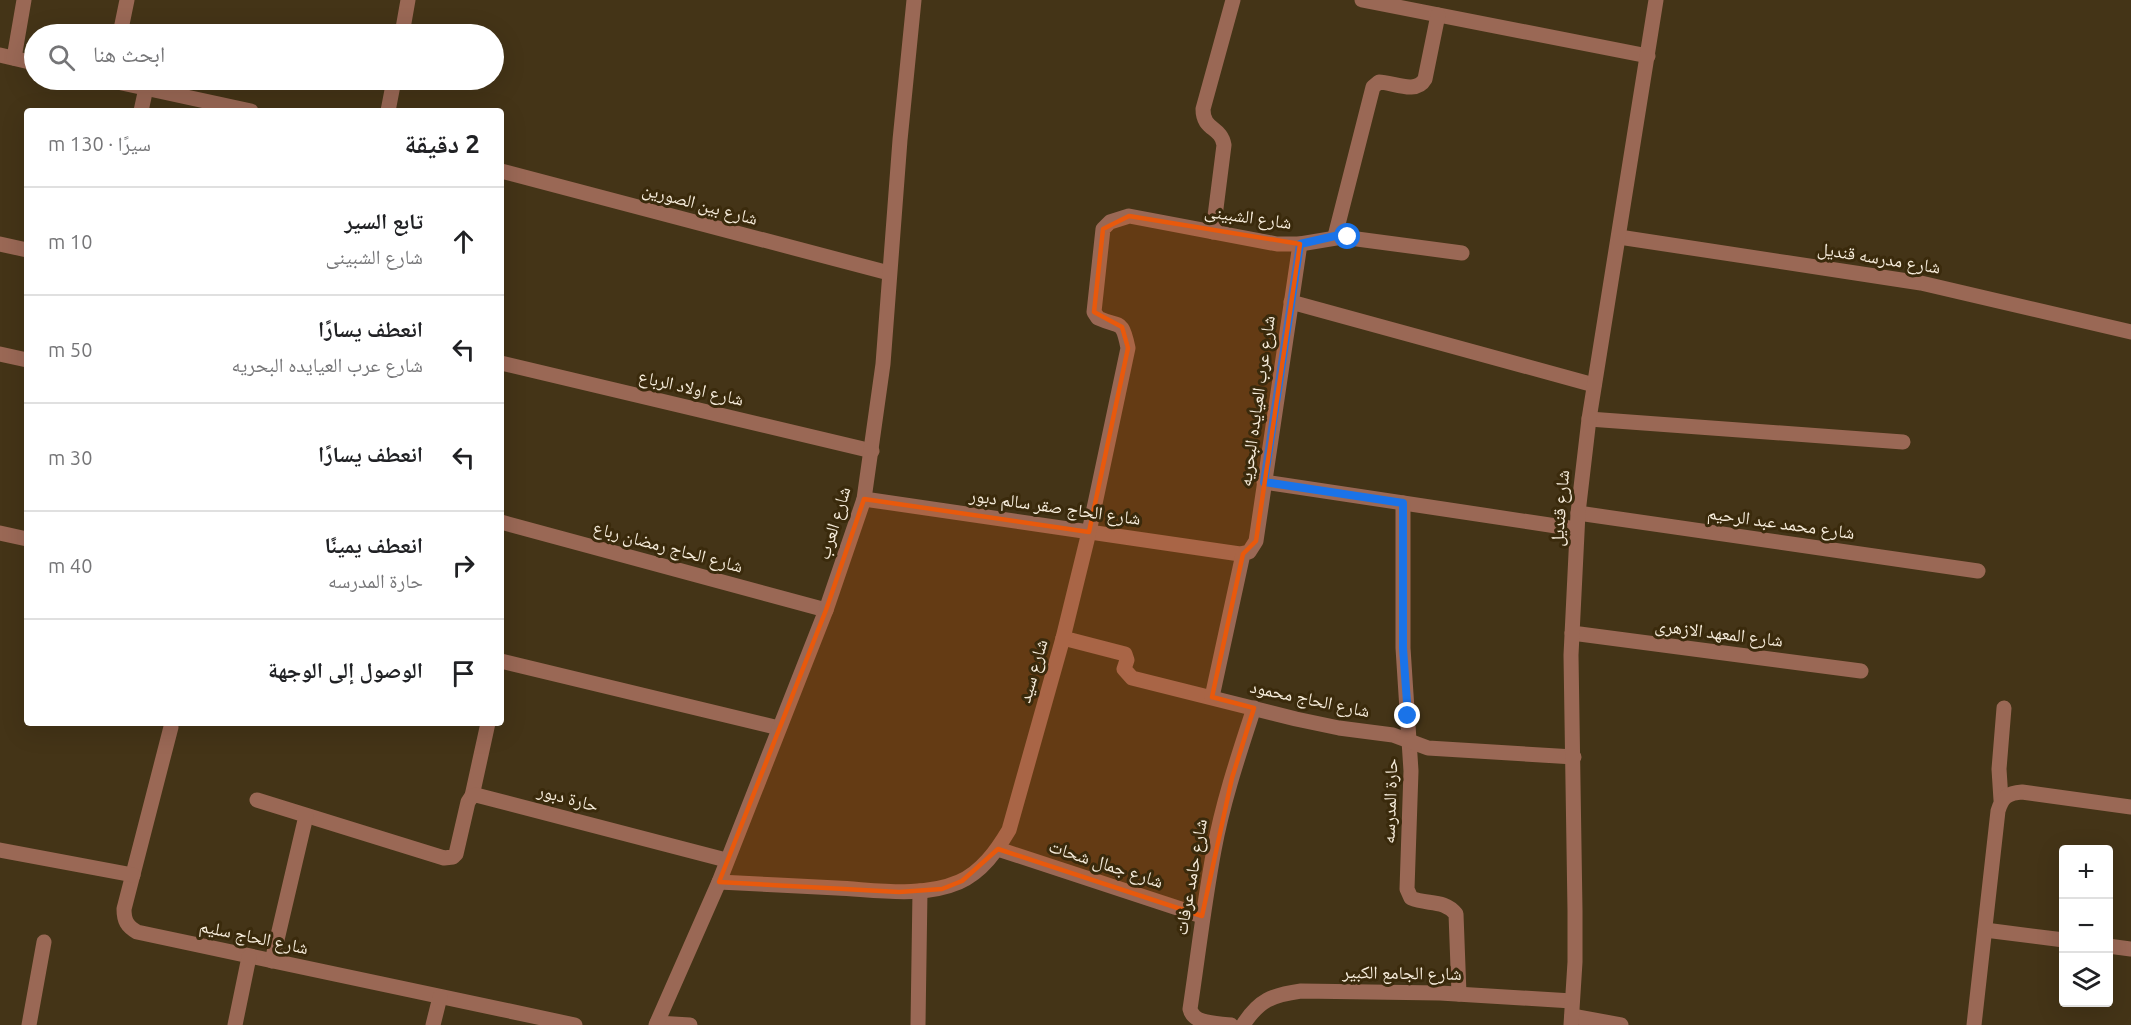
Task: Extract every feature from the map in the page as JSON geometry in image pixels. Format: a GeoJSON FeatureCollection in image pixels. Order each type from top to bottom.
{"type":"FeatureCollection","features":[{"type":"Feature","properties":{"kind":"street"},"geometry":{"type":"LineString","coordinates":[[24,0],[7,57],[24,61]]}},
{"type":"Feature","properties":{"kind":"street"},"geometry":{"type":"LineString","coordinates":[[122,24],[127,0]]}},
{"type":"Feature","properties":{"kind":"street"},"geometry":{"type":"LineString","coordinates":[[404,24],[408,0]]}},
{"type":"Feature","properties":{"kind":"street","name":"شارع العرب"},"geometry":{"type":"LineString","coordinates":[[657,1024],[718,882],[826,610],[864,499],[883,364],[914,0]]}},
{"type":"Feature","properties":{"kind":"street"},"geometry":{"type":"LineString","coordinates":[[1213,232],[1224,146],[1220,134],[1208,126],[1205,121],[1203,109],[1233,0]]}},
{"type":"Feature","properties":{"kind":"street"},"geometry":{"type":"LineString","coordinates":[[1362,0],[1648,56]]}},
{"type":"Feature","properties":{"kind":"street","name":"شارع قنديل"},"geometry":{"type":"LineString","coordinates":[[1572,1014],[1575,911],[1572,633],[1576,529],[1588,419],[1656,0]]}},
{"type":"Feature","properties":{"kind":"street"},"geometry":{"type":"LineString","coordinates":[[1335,236],[1372,87],[1379,82],[1413,87],[1422,83],[1425,79],[1438,15]]}},
{"type":"Feature","properties":{"kind":"street"},"geometry":{"type":"LineString","coordinates":[[142,108],[146,90]]}},
{"type":"Feature","properties":{"kind":"street"},"geometry":{"type":"LineString","coordinates":[[155,90],[236,108]]}},
{"type":"Feature","properties":{"kind":"street"},"geometry":{"type":"LineString","coordinates":[[389,108],[392,90]]}},
{"type":"Feature","properties":{"kind":"street","name":"شارع بين الصورين"},"geometry":{"type":"LineString","coordinates":[[504,172],[889,273]]}},
{"type":"Feature","properties":{"kind":"street","name":"شارع الشبينى"},"geometry":{"type":"LineString","coordinates":[[1103,229],[1110,222],[1129,216],[1277,244],[1300,244],[1335,236],[1462,253]]}},
{"type":"Feature","properties":{"kind":"street","name":"شارع سيد"},"geometry":{"type":"LineString","coordinates":[[718,882],[899,892],[942,889],[962,881],[979,869],[998,849],[1009,830],[1063,638],[1089,532],[1128,348],[1122,327],[1114,322],[1098,318],[1094,312],[1103,229]]}},
{"type":"Feature","properties":{"kind":"street","name":"شارع مدرسه قنديل"},"geometry":{"type":"LineString","coordinates":[[1619,237],[1921,283],[2131,332]]}},
{"type":"Feature","properties":{"kind":"street"},"geometry":{"type":"LineString","coordinates":[[0,244],[24,249]]}},
{"type":"Feature","properties":{"kind":"street","name":"شارع عرب العيايده البحريه"},"geometry":{"type":"LineString","coordinates":[[1212,697],[1242,554],[1249,552],[1256,541],[1300,244]]}},
{"type":"Feature","properties":{"kind":"street"},"geometry":{"type":"LineString","coordinates":[[1291,302],[1594,385]]}},
{"type":"Feature","properties":{"kind":"street"},"geometry":{"type":"LineString","coordinates":[[0,354],[24,359]]}},
{"type":"Feature","properties":{"kind":"street","name":"شارع اولاد الرباع"},"geometry":{"type":"LineString","coordinates":[[504,364],[872,451]]}},
{"type":"Feature","properties":{"kind":"street"},"geometry":{"type":"LineString","coordinates":[[1588,419],[1903,442]]}},
{"type":"Feature","properties":{"kind":"street"},"geometry":{"type":"LineString","coordinates":[[1264,482],[1576,529]]}},
{"type":"Feature","properties":{"kind":"street","name":"شارع الحاج صقر سالم دبور"},"geometry":{"type":"LineString","coordinates":[[864,499],[1242,554]]}},
{"type":"Feature","properties":{"kind":"street","name":"حارة المدرسه"},"geometry":{"type":"LineString","coordinates":[[1403,503],[1403,648],[1411,741],[1407,889],[1411,898],[1444,904],[1456,914],[1459,994]]}},
{"type":"Feature","properties":{"kind":"street","name":"شارع محمد عبد الرحيم"},"geometry":{"type":"LineString","coordinates":[[1578,513],[1978,571]]}},
{"type":"Feature","properties":{"kind":"street","name":"شارع الحاج رمضان رباع"},"geometry":{"type":"LineString","coordinates":[[504,523],[826,610]]}},
{"type":"Feature","properties":{"kind":"street"},"geometry":{"type":"LineString","coordinates":[[0,532],[24,538]]}},
{"type":"Feature","properties":{"kind":"street","name":"شارع المعهد الازهرى"},"geometry":{"type":"LineString","coordinates":[[1572,633],[1861,671]]}},
{"type":"Feature","properties":{"kind":"street","name":"شارع الحاج محمود"},"geometry":{"type":"LineString","coordinates":[[1063,638],[1125,654],[1127,660],[1124,669],[1132,678],[1296,719],[1339,728],[1393,735],[1420,746],[1574,757]]}},
{"type":"Feature","properties":{"kind":"street"},"geometry":{"type":"LineString","coordinates":[[504,663],[779,728]]}},
{"type":"Feature","properties":{"kind":"street","name":"شارع حامد عرفات"},"geometry":{"type":"LineString","coordinates":[[1231,1025],[1200,1021],[1192,1015],[1190,1009],[1202,916],[1215,847],[1232,778],[1254,708]]}},
{"type":"Feature","properties":{"kind":"street"},"geometry":{"type":"LineString","coordinates":[[1974,1025],[2001,800],[1999,769],[2004,708]]}},
{"type":"Feature","properties":{"kind":"street"},"geometry":{"type":"LineString","coordinates":[[256,801],[444,858],[453,857],[456,854],[468,802],[472,796],[487,726]]}},
{"type":"Feature","properties":{"kind":"street","name":"شارع الحاج سليم"},"geometry":{"type":"LineString","coordinates":[[171,727],[124,909],[124,919],[129,927],[137,932],[249,957],[575,1025]]}},
{"type":"Feature","properties":{"kind":"street"},"geometry":{"type":"LineString","coordinates":[[2001,800],[2010,793],[2022,792],[2131,807]]}},
{"type":"Feature","properties":{"kind":"street","name":"حارة دبور"},"geometry":{"type":"LineString","coordinates":[[472,796],[480,795],[726,860]]}},
{"type":"Feature","properties":{"kind":"street"},"geometry":{"type":"LineString","coordinates":[[272,961],[306,816]]}},
{"type":"Feature","properties":{"kind":"street","name":"شارع جمال شحات"},"geometry":{"type":"LineString","coordinates":[[998,849],[1202,916]]}},
{"type":"Feature","properties":{"kind":"street"},"geometry":{"type":"LineString","coordinates":[[0,850],[133,875]]}},
{"type":"Feature","properties":{"kind":"street"},"geometry":{"type":"LineString","coordinates":[[918,1025],[920,891]]}},
{"type":"Feature","properties":{"kind":"street"},"geometry":{"type":"LineString","coordinates":[[1985,930],[2059,939]]}},
{"type":"Feature","properties":{"kind":"street"},"geometry":{"type":"LineString","coordinates":[[29,1025],[44,942]]}},
{"type":"Feature","properties":{"kind":"street"},"geometry":{"type":"LineString","coordinates":[[2113,947],[2131,949]]}},
{"type":"Feature","properties":{"kind":"street"},"geometry":{"type":"LineString","coordinates":[[235,1025],[249,957]]}},
{"type":"Feature","properties":{"kind":"street","name":"شارع الجامع الكبير"},"geometry":{"type":"LineString","coordinates":[[1243,1025],[1251,1012],[1265,1000],[1281,994],[1301,991],[1459,994],[1621,1025]]}},
{"type":"Feature","properties":{"kind":"street"},"geometry":{"type":"LineString","coordinates":[[433,1025],[440,997]]}},
{"type":"Feature","properties":{"kind":"street"},"geometry":{"type":"LineString","coordinates":[[657,1024],[690,1025]]}},
{"type":"Feature","properties":{"kind":"highlighted area"},"geometry":{"type":"Polygon","coordinates":[[[1129,216],[1300,244],[1256,541],[1243,554],[1212,697],[1254,708],[1232,778],[1202,916],[998,849],[962,881],[942,889],[899,892],[719,882],[826,610],[864,499],[1089,532],[1128,348],[1122,327],[1094,312],[1103,229],[1129,216]]]}},
{"type":"Feature","properties":{"kind":"route"},"geometry":{"type":"LineString","coordinates":[[1348,237],[1335,236],[1300,244],[1264,482],[1403,503],[1403,648],[1408,716]]}}]}
